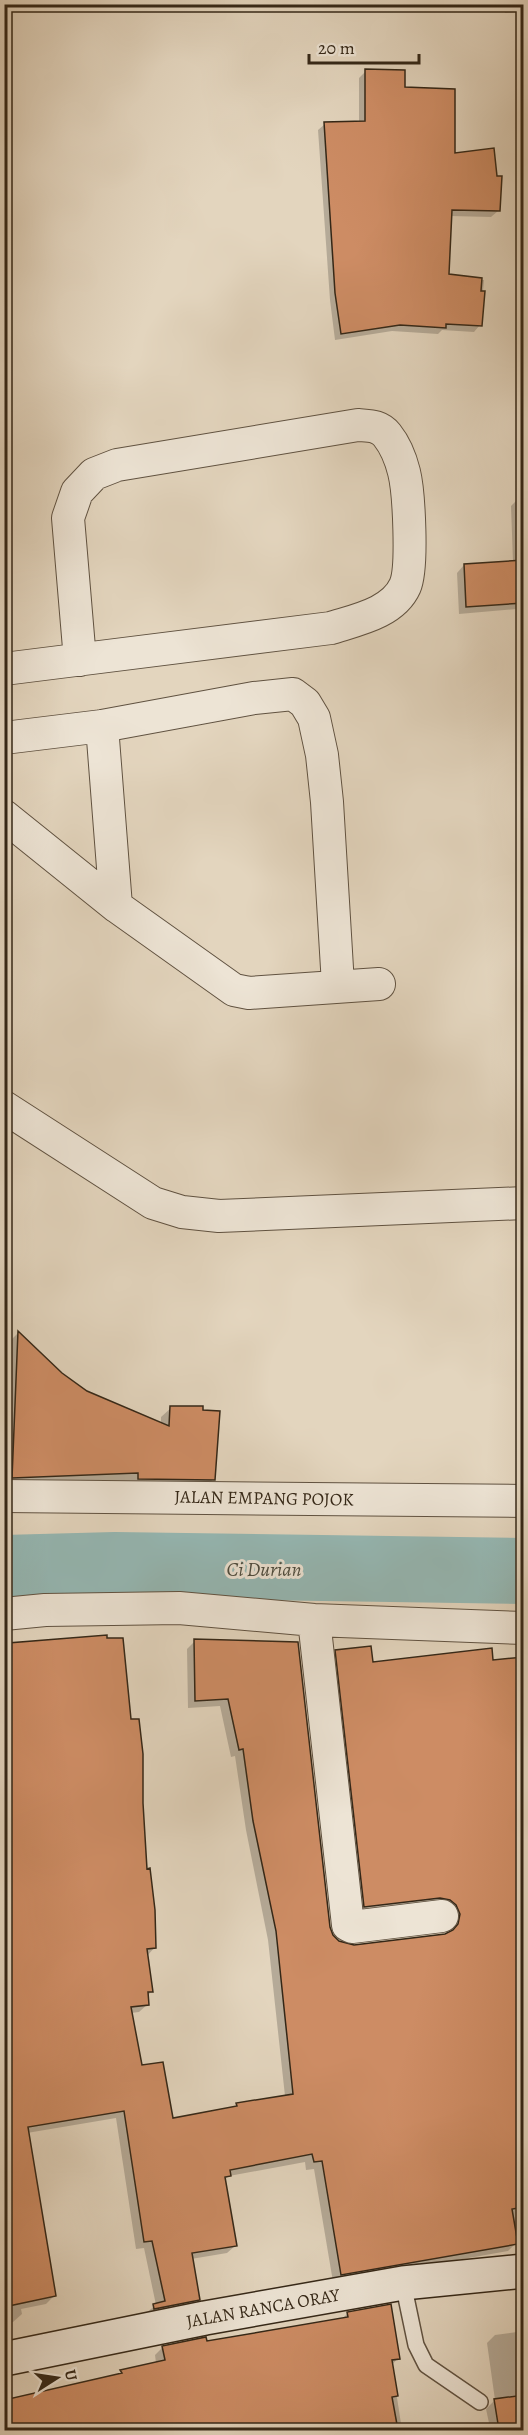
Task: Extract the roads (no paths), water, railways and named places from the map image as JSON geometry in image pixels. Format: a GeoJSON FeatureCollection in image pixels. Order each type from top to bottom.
{"type":"FeatureCollection","features":[{"type":"Feature","properties":{"kind":"street"},"geometry":{"type":"LineString","coordinates":[[4,669],[80,660],[332,628],[372,614],[393,602],[405,586],[410,545],[405,473],[398,454],[386,433],[375,426],[358,425],[117,465],[94,474],[77,492],[68,518],[80,660]]}},
{"type":"Feature","properties":{"kind":"street"},"geometry":{"type":"LineString","coordinates":[[4,738],[102,726],[254,698],[293,694],[304,703],[314,718],[322,754],[339,985]]}},
{"type":"Feature","properties":{"kind":"street"},"geometry":{"type":"LineString","coordinates":[[102,726],[116,906]]}},
{"type":"Feature","properties":{"kind":"street"},"geometry":{"type":"LineString","coordinates":[[4,816],[116,906],[234,990],[249,993],[379,984]]}},
{"type":"Feature","properties":{"kind":"street"},"geometry":{"type":"LineString","coordinates":[[4,1107],[153,1203],[183,1212],[219,1216],[524,1203]]}},
{"type":"Feature","properties":{"kind":"street","name":"JALAN EMPANG POJOK"},"geometry":{"type":"LineString","coordinates":[[4,1496],[524,1501]]}},
{"type":"Feature","properties":{"kind":"street"},"geometry":{"type":"LineString","coordinates":[[4,1614],[45,1610],[179,1608],[314,1620],[524,1628]]}},
{"type":"Feature","properties":{"kind":"street"},"geometry":{"type":"LineString","coordinates":[[314,1620],[348,1924],[352,1927],[442,1916]]}},
{"type":"Feature","properties":{"kind":"street","name":"JALAN RANCA ORAY"},"geometry":{"type":"LineString","coordinates":[[4,2360],[205,2318],[403,2283],[524,2271]]}},
{"type":"Feature","properties":{"kind":"lane"},"geometry":{"type":"LineString","coordinates":[[403,2283],[416,2345],[426,2365],[480,2402]]}},
{"type":"Feature","properties":{"kind":"waterway","name":"Ci Durian"},"geometry":{"type":"LineString","coordinates":[[4,1568],[115,1565],[524,1571]]}}]}
